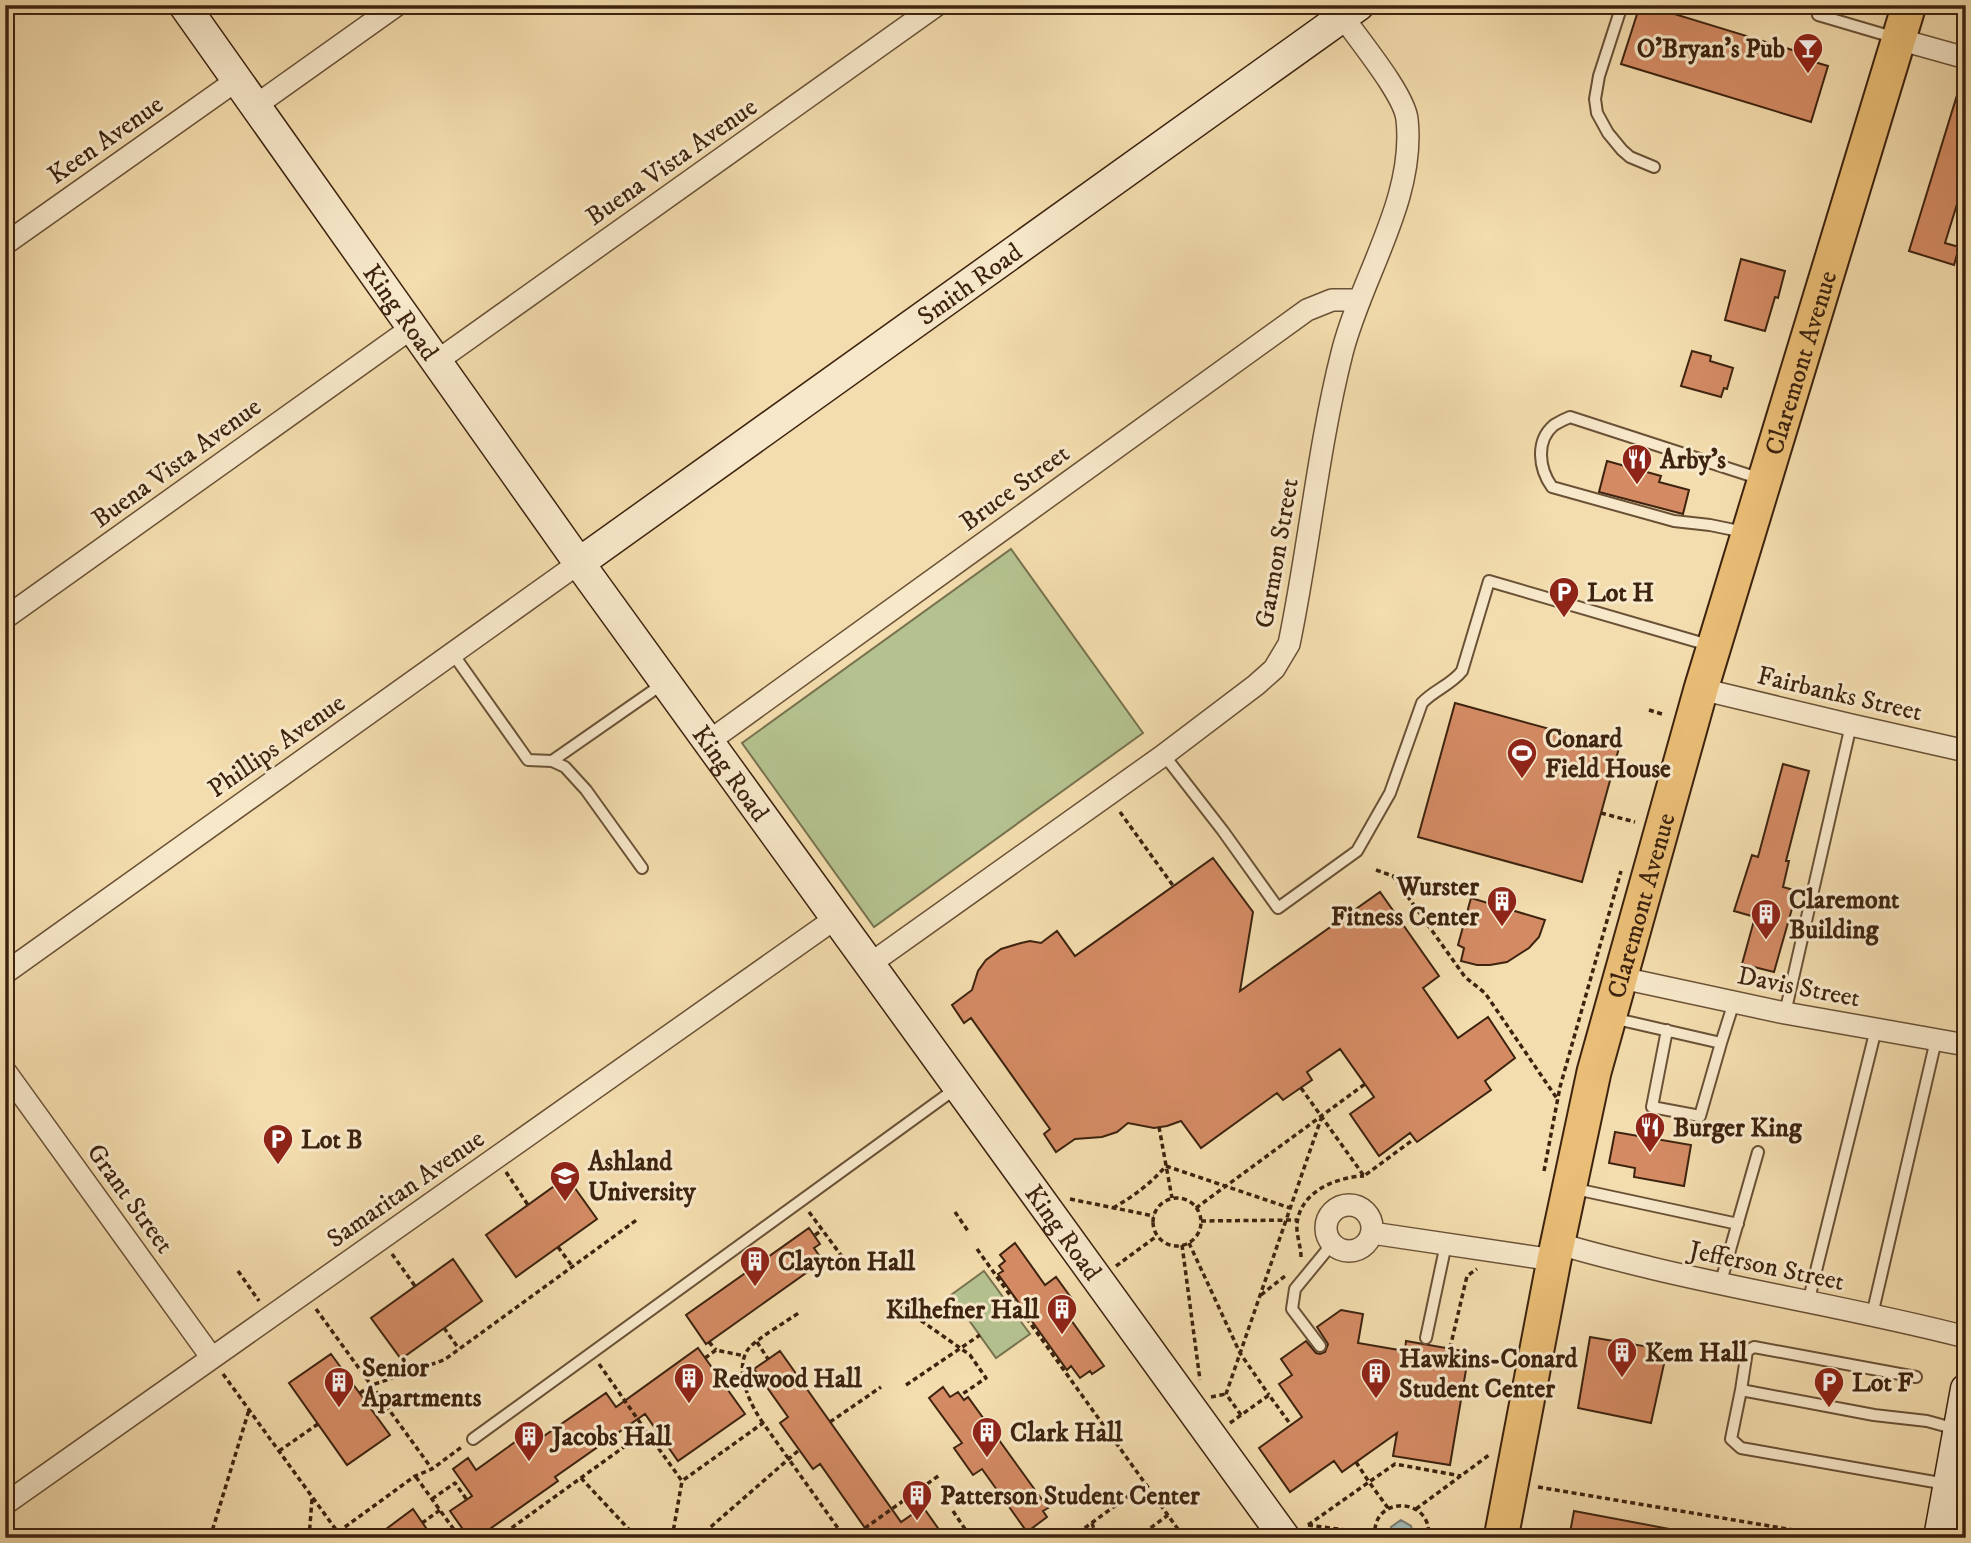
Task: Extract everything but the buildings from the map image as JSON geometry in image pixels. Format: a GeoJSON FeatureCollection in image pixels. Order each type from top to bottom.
{"type":"FeatureCollection","features":[{"type":"Feature","properties":{"kind":"main road","name":"Claremont Avenue"},"geometry":{"type":"LineString","coordinates":[[1501,1538],[1555,1251],[1594,1072],[1747,533],[1909,5]]}},
{"type":"Feature","properties":{"kind":"street","name":"King Road"},"geometry":{"type":"LineString","coordinates":[[184,5],[665,683],[1285,1538]]}},
{"type":"Feature","properties":{"kind":"street"},"geometry":{"type":"LineString","coordinates":[[255,106],[397,5]]}},
{"type":"Feature","properties":{"kind":"street","name":"Buena Vista Avenue"},"geometry":{"type":"LineString","coordinates":[[437,361],[937,5]]}},
{"type":"Feature","properties":{"kind":"street","name":"Garmon Street"},"geometry":{"type":"LineString","coordinates":[[870,964],[1164,755],[1265,677],[1274,669],[1289,644],[1343,349],[1396,205],[1407,147],[1407,118],[1402,102],[1351,11]]}},
{"type":"Feature","properties":{"kind":"street","name":"Smith Road"},"geometry":{"type":"LineString","coordinates":[[579,563],[1351,11]]}},
{"type":"Feature","properties":{"kind":"street"},"geometry":{"type":"LineString","coordinates":[[1898,39],[1966,58]]}},
{"type":"Feature","properties":{"kind":"street","name":"Keen Avenue"},"geometry":{"type":"LineString","coordinates":[[5,244],[237,80]]}},
{"type":"Feature","properties":{"kind":"street","name":"Bruce Street"},"geometry":{"type":"LineString","coordinates":[[708,742],[1307,310],[1332,300],[1360,300]]}},
{"type":"Feature","properties":{"kind":"street","name":"Buena Vista Avenue"},"geometry":{"type":"LineString","coordinates":[[5,618],[412,327]]}},
{"type":"Feature","properties":{"kind":"street","name":"Phillips Avenue"},"geometry":{"type":"LineString","coordinates":[[5,973],[579,563]]}},
{"type":"Feature","properties":{"kind":"street","name":"Fairbanks Street"},"geometry":{"type":"LineString","coordinates":[[1701,689],[1966,751]]}},
{"type":"Feature","properties":{"kind":"street","name":"Samaritan Avenue"},"geometry":{"type":"LineString","coordinates":[[5,1504],[836,918]]}},
{"type":"Feature","properties":{"kind":"street","name":"Davis Street"},"geometry":{"type":"LineString","coordinates":[[1622,978],[1785,1013],[1966,1045]]}},
{"type":"Feature","properties":{"kind":"street","name":"Grant Street"},"geometry":{"type":"LineString","coordinates":[[5,1071],[212,1358]]}},
{"type":"Feature","properties":{"kind":"street"},"geometry":{"type":"LineString","coordinates":[[1349,1204],[1363,1209],[1372,1221],[1372,1233],[1367,1243],[1354,1251],[1339,1249],[1332,1244],[1326,1222],[1335,1209],[1349,1204]]}},
{"type":"Feature","properties":{"kind":"street","name":"Jefferson Street"},"geometry":{"type":"LineString","coordinates":[[1372,1233],[1446,1244],[1582,1251],[1720,1285],[1966,1337]]}},
{"type":"Feature","properties":{"kind":"street"},"geometry":{"type":"LineString","coordinates":[[1939,1538],[1966,1389]]}},
{"type":"Feature","properties":{"kind":"lane"},"geometry":{"type":"LineString","coordinates":[[1622,5],[1599,76],[1595,99],[1597,113],[1622,150],[1630,157],[1654,167]]}},
{"type":"Feature","properties":{"kind":"lane"},"geometry":{"type":"LineString","coordinates":[[1821,5],[1818,15],[1898,39]]}},
{"type":"Feature","properties":{"kind":"lane"},"geometry":{"type":"LineString","coordinates":[[1747,533],[1674,521],[1552,487],[1546,480],[1541,465],[1541,451],[1546,435],[1554,425],[1570,417],[1764,480]]}},
{"type":"Feature","properties":{"kind":"lane"},"geometry":{"type":"LineString","coordinates":[[1164,755],[1278,908],[1357,851],[1395,782],[1422,703],[1462,671],[1489,580],[1714,646]]}},
{"type":"Feature","properties":{"kind":"lane"},"geometry":{"type":"LineString","coordinates":[[453,654],[528,760],[552,761],[565,767],[586,790],[642,868]]}},
{"type":"Feature","properties":{"kind":"lane"},"geometry":{"type":"LineString","coordinates":[[552,761],[665,683]]}},
{"type":"Feature","properties":{"kind":"lane"},"geometry":{"type":"LineString","coordinates":[[1785,1013],[1851,725]]}},
{"type":"Feature","properties":{"kind":"lane"},"geometry":{"type":"LineString","coordinates":[[1667,1030],[1652,1107],[1700,1115],[1734,1002]]}},
{"type":"Feature","properties":{"kind":"lane"},"geometry":{"type":"LineString","coordinates":[[1610,1017],[1721,1043]]}},
{"type":"Feature","properties":{"kind":"lane"},"geometry":{"type":"LineString","coordinates":[[1808,1303],[1876,1029]]}},
{"type":"Feature","properties":{"kind":"lane"},"geometry":{"type":"LineString","coordinates":[[1872,1315],[1936,1040]]}},
{"type":"Feature","properties":{"kind":"lane"},"geometry":{"type":"LineString","coordinates":[[473,1439],[958,1086]]}},
{"type":"Feature","properties":{"kind":"lane"},"geometry":{"type":"LineString","coordinates":[[1720,1285],[1758,1152]]}},
{"type":"Feature","properties":{"kind":"lane"},"geometry":{"type":"LineString","coordinates":[[1569,1187],[1738,1224]]}},
{"type":"Feature","properties":{"kind":"lane"},"geometry":{"type":"LineString","coordinates":[[1320,1346],[1292,1310],[1295,1289],[1332,1244]]}},
{"type":"Feature","properties":{"kind":"lane"},"geometry":{"type":"LineString","coordinates":[[1426,1338],[1446,1244]]}},
{"type":"Feature","properties":{"kind":"lane"},"geometry":{"type":"LineString","coordinates":[[1916,1377],[1754,1346],[1747,1351],[1731,1439],[1741,1448],[1949,1485]]}},
{"type":"Feature","properties":{"kind":"lane"},"geometry":{"type":"LineString","coordinates":[[1741,1390],[1874,1415],[1927,1421],[1958,1429]]}},
{"type":"Feature","properties":{"kind":"path"},"geometry":{"type":"LineString","coordinates":[[1649,710],[1665,715]]}},
{"type":"Feature","properties":{"kind":"path"},"geometry":{"type":"LineString","coordinates":[[1115,805],[1174,887]]}},
{"type":"Feature","properties":{"kind":"path"},"geometry":{"type":"LineString","coordinates":[[1601,813],[1635,822]]}},
{"type":"Feature","properties":{"kind":"path"},"geometry":{"type":"LineString","coordinates":[[1376,870],[1393,876],[1465,977],[1485,993],[1558,1100]]}},
{"type":"Feature","properties":{"kind":"path"},"geometry":{"type":"LineString","coordinates":[[1196,1208],[1365,1084]]}},
{"type":"Feature","properties":{"kind":"path"},"geometry":{"type":"LineString","coordinates":[[1301,1088],[1364,1176]]}},
{"type":"Feature","properties":{"kind":"path"},"geometry":{"type":"LineString","coordinates":[[1241,1415],[1226,1394],[1322,1116]]}},
{"type":"Feature","properties":{"kind":"path"},"geometry":{"type":"LineString","coordinates":[[1158,1128],[1172,1198]]}},
{"type":"Feature","properties":{"kind":"path"},"geometry":{"type":"LineString","coordinates":[[1299,1263],[1301,1245],[1297,1230],[1298,1220],[1308,1200],[1320,1188],[1335,1181],[1364,1176],[1414,1139]]}},
{"type":"Feature","properties":{"kind":"path"},"geometry":{"type":"LineString","coordinates":[[496,1158],[528,1205]]}},
{"type":"Feature","properties":{"kind":"path"},"geometry":{"type":"LineString","coordinates":[[1166,1166],[1290,1208]]}},
{"type":"Feature","properties":{"kind":"path"},"geometry":{"type":"LineString","coordinates":[[1113,1208],[1152,1182],[1166,1166]]}},
{"type":"Feature","properties":{"kind":"path"},"geometry":{"type":"LineString","coordinates":[[1066,1198],[1154,1216]]}},
{"type":"Feature","properties":{"kind":"path"},"geometry":{"type":"LineString","coordinates":[[1172,1198],[1188,1201],[1196,1208],[1201,1221],[1196,1236],[1189,1243],[1170,1245],[1157,1237],[1154,1230],[1154,1216],[1158,1207],[1172,1198]]}},
{"type":"Feature","properties":{"kind":"path"},"geometry":{"type":"LineString","coordinates":[[801,1201],[852,1270]]}},
{"type":"Feature","properties":{"kind":"path"},"geometry":{"type":"LineString","coordinates":[[955,1212],[968,1231]]}},
{"type":"Feature","properties":{"kind":"path"},"geometry":{"type":"LineString","coordinates":[[360,1394],[372,1385],[444,1360],[638,1219]]}},
{"type":"Feature","properties":{"kind":"path"},"geometry":{"type":"LineString","coordinates":[[1201,1221],[1298,1220]]}},
{"type":"Feature","properties":{"kind":"path"},"geometry":{"type":"LineString","coordinates":[[815,1235],[822,1230]]}},
{"type":"Feature","properties":{"kind":"path"},"geometry":{"type":"LineString","coordinates":[[1109,1271],[1157,1237]]}},
{"type":"Feature","properties":{"kind":"path"},"geometry":{"type":"LineString","coordinates":[[381,1239],[415,1286]]}},
{"type":"Feature","properties":{"kind":"path"},"geometry":{"type":"LineString","coordinates":[[1189,1243],[1240,1353],[1291,1425]]}},
{"type":"Feature","properties":{"kind":"path"},"geometry":{"type":"LineString","coordinates":[[1182,1245],[1202,1389]]}},
{"type":"Feature","properties":{"kind":"path"},"geometry":{"type":"LineString","coordinates":[[558,1247],[572,1266]]}},
{"type":"Feature","properties":{"kind":"path"},"geometry":{"type":"LineString","coordinates":[[977,1249],[1180,1532]]}},
{"type":"Feature","properties":{"kind":"path"},"geometry":{"type":"LineString","coordinates":[[1450,1349],[1466,1276],[1477,1268]]}},
{"type":"Feature","properties":{"kind":"path"},"geometry":{"type":"LineString","coordinates":[[1260,1295],[1292,1270]]}},
{"type":"Feature","properties":{"kind":"path"},"geometry":{"type":"LineString","coordinates":[[238,1271],[263,1306]]}},
{"type":"Feature","properties":{"kind":"path"},"geometry":{"type":"LineString","coordinates":[[305,1292],[432,1469]]}},
{"type":"Feature","properties":{"kind":"path"},"geometry":{"type":"LineString","coordinates":[[893,1301],[970,1355],[986,1378],[961,1395]]}},
{"type":"Feature","properties":{"kind":"path"},"geometry":{"type":"LineString","coordinates":[[800,1312],[749,1348],[743,1359],[750,1402],[845,1538]]}},
{"type":"Feature","properties":{"kind":"path"},"geometry":{"type":"LineString","coordinates":[[443,1328],[458,1349]]}},
{"type":"Feature","properties":{"kind":"path"},"geometry":{"type":"LineString","coordinates":[[906,1385],[980,1335]]}},
{"type":"Feature","properties":{"kind":"path"},"geometry":{"type":"LineString","coordinates":[[709,1342],[716,1350],[745,1356]]}},
{"type":"Feature","properties":{"kind":"path"},"geometry":{"type":"LineString","coordinates":[[757,1342],[768,1359]]}},
{"type":"Feature","properties":{"kind":"path"},"geometry":{"type":"LineString","coordinates":[[705,1358],[716,1350]]}},
{"type":"Feature","properties":{"kind":"path"},"geometry":{"type":"LineString","coordinates":[[591,1353],[682,1481]]}},
{"type":"Feature","properties":{"kind":"path"},"geometry":{"type":"LineString","coordinates":[[212,1358],[342,1538]]}},
{"type":"Feature","properties":{"kind":"path"},"geometry":{"type":"LineString","coordinates":[[830,1422],[881,1387]]}},
{"type":"Feature","properties":{"kind":"path"},"geometry":{"type":"LineString","coordinates":[[1223,1428],[1269,1395]]}},
{"type":"Feature","properties":{"kind":"path"},"geometry":{"type":"LineString","coordinates":[[210,1538],[249,1409]]}},
{"type":"Feature","properties":{"kind":"path"},"geometry":{"type":"LineString","coordinates":[[672,1538],[682,1481],[763,1423]]}},
{"type":"Feature","properties":{"kind":"path"},"geometry":{"type":"LineString","coordinates":[[279,1451],[318,1424]]}},
{"type":"Feature","properties":{"kind":"path"},"geometry":{"type":"LineString","coordinates":[[499,1537],[646,1431]]}},
{"type":"Feature","properties":{"kind":"path"},"geometry":{"type":"LineString","coordinates":[[338,1532],[415,1476],[432,1469],[473,1439]]}},
{"type":"Feature","properties":{"kind":"path"},"geometry":{"type":"LineString","coordinates":[[698,1538],[799,1450]]}},
{"type":"Feature","properties":{"kind":"path"},"geometry":{"type":"LineString","coordinates":[[1416,1509],[1489,1455]]}},
{"type":"Feature","properties":{"kind":"path"},"geometry":{"type":"LineString","coordinates":[[1356,1462],[1388,1508]]}},
{"type":"Feature","properties":{"kind":"path"},"geometry":{"type":"LineString","coordinates":[[1428,1538],[1427,1522],[1416,1509],[1407,1506],[1388,1508],[1378,1519],[1375,1536],[1308,1525],[1395,1464],[1461,1476]]}},
{"type":"Feature","properties":{"kind":"path"},"geometry":{"type":"LineString","coordinates":[[851,1538],[941,1474]]}},
{"type":"Feature","properties":{"kind":"path"},"geometry":{"type":"LineString","coordinates":[[415,1476],[460,1538]]}},
{"type":"Feature","properties":{"kind":"path"},"geometry":{"type":"LineString","coordinates":[[581,1478],[637,1538]]}},
{"type":"Feature","properties":{"kind":"path"},"geometry":{"type":"LineString","coordinates":[[1512,1482],[1841,1538]]}},
{"type":"Feature","properties":{"kind":"path"},"geometry":{"type":"LineString","coordinates":[[432,1499],[455,1483],[467,1500]]}},
{"type":"Feature","properties":{"kind":"path"},"geometry":{"type":"LineString","coordinates":[[1071,1538],[1145,1484]]}},
{"type":"Feature","properties":{"kind":"path"},"geometry":{"type":"LineString","coordinates":[[309,1538],[313,1497]]}},
{"type":"Feature","properties":{"kind":"path"},"geometry":{"type":"LineString","coordinates":[[422,1523],[440,1510]]}},
{"type":"Feature","properties":{"kind":"path"},"geometry":{"type":"LineString","coordinates":[[953,1511],[971,1538]]}},
{"type":"Feature","properties":{"kind":"path"},"geometry":{"type":"LineString","coordinates":[[1137,1538],[1168,1515]]}},
{"type":"Feature","properties":{"kind":"path"},"geometry":{"type":"LineString","coordinates":[[1091,1523],[1097,1538]]}},
{"type":"Feature","properties":{"kind":"green space"},"geometry":{"type":"Polygon","coordinates":[[[1011,549],[1143,733],[874,927],[742,743],[1011,549]]]}},
{"type":"Feature","properties":{"kind":"green space"},"geometry":{"type":"Polygon","coordinates":[[[984,1271],[1030,1334],[996,1358],[951,1295],[984,1271]]]}},
{"type":"Feature","properties":{"kind":"water"},"geometry":{"type":"Polygon","coordinates":[[[1401,1520],[1411,1526],[1411,1538],[1391,1537],[1391,1527],[1401,1520]]]}},
{"type":"Feature","properties":{"kind":"place","name":"O'Bryan's Pub"},"geometry":{"type":"Point","coordinates":[1808,75]}},
{"type":"Feature","properties":{"kind":"place","name":"Arby's"},"geometry":{"type":"Point","coordinates":[1637,486]}},
{"type":"Feature","properties":{"kind":"place","name":"Lot H"},"geometry":{"type":"Point","coordinates":[1564,619]}},
{"type":"Feature","properties":{"kind":"place","name":"Conard Field House"},"geometry":{"type":"Point","coordinates":[1522,780]}},
{"type":"Feature","properties":{"kind":"place","name":"Wurster Fitness Center"},"geometry":{"type":"Point","coordinates":[1502,928]}},
{"type":"Feature","properties":{"kind":"place","name":"Claremont Building"},"geometry":{"type":"Point","coordinates":[1766,941]}},
{"type":"Feature","properties":{"kind":"place","name":"Burger King"},"geometry":{"type":"Point","coordinates":[1650,1154]}},
{"type":"Feature","properties":{"kind":"place","name":"Lot B"},"geometry":{"type":"Point","coordinates":[278,1166]}},
{"type":"Feature","properties":{"kind":"place","name":"Ashland University"},"geometry":{"type":"Point","coordinates":[565,1203]}},
{"type":"Feature","properties":{"kind":"place","name":"Clayton Hall"},"geometry":{"type":"Point","coordinates":[755,1288]}},
{"type":"Feature","properties":{"kind":"place","name":"Kilhefner Hall"},"geometry":{"type":"Point","coordinates":[1062,1336]}},
{"type":"Feature","properties":{"kind":"place","name":"Kem Hall"},"geometry":{"type":"Point","coordinates":[1622,1379]}},
{"type":"Feature","properties":{"kind":"place","name":"Hawkins-Conard Student Center"},"geometry":{"type":"Point","coordinates":[1376,1400]}},
{"type":"Feature","properties":{"kind":"place","name":"Redwood Hall"},"geometry":{"type":"Point","coordinates":[689,1405]}},
{"type":"Feature","properties":{"kind":"place","name":"Senior Apartments"},"geometry":{"type":"Point","coordinates":[339,1409]}},
{"type":"Feature","properties":{"kind":"place","name":"Lot F"},"geometry":{"type":"Point","coordinates":[1829,1409]}},
{"type":"Feature","properties":{"kind":"place","name":"Clark Hall"},"geometry":{"type":"Point","coordinates":[987,1459]}},
{"type":"Feature","properties":{"kind":"place","name":"Jacobs Hall"},"geometry":{"type":"Point","coordinates":[529,1463]}},
{"type":"Feature","properties":{"kind":"place","name":"Patterson Student Center"},"geometry":{"type":"Point","coordinates":[917,1522]}}]}
